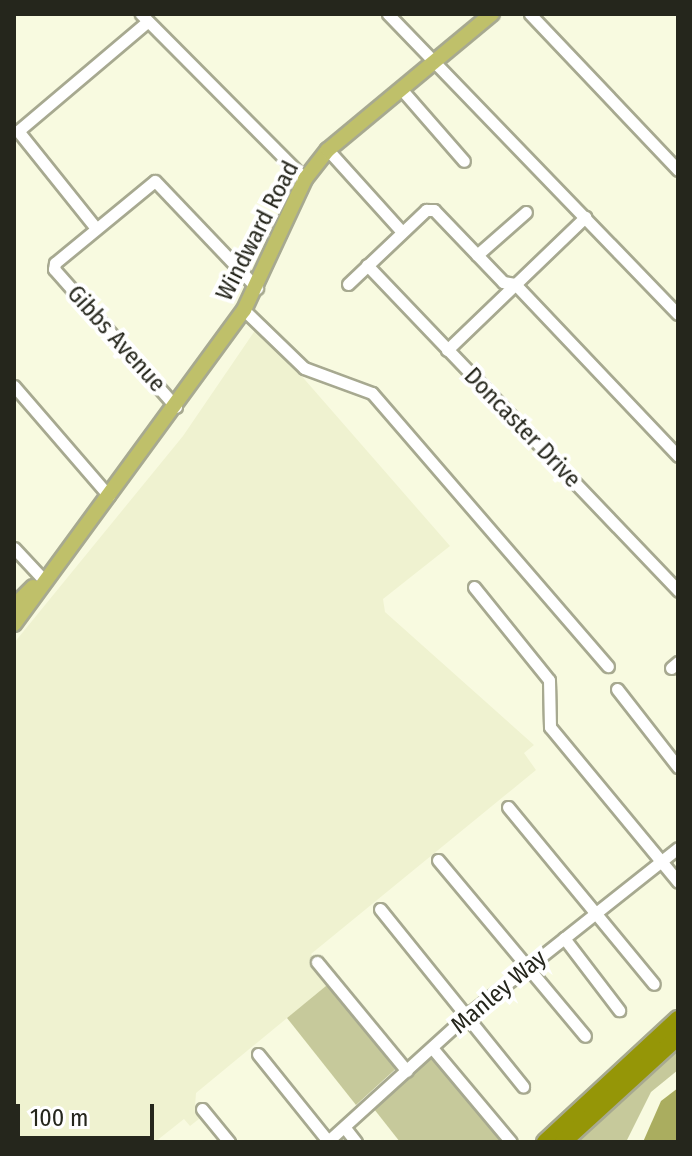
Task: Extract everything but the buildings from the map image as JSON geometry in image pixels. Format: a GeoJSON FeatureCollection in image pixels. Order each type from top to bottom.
{"type":"FeatureCollection","features":[{"type":"Feature","properties":{"kind":"highway"},"geometry":{"type":"LineString","coordinates":[[545,1142],[678,1019]]}},
{"type":"Feature","properties":{"kind":"highway"},"geometry":{"type":"LineString","coordinates":[[563,1142],[678,1037]]}},
{"type":"Feature","properties":{"kind":"main road","name":"Windward Road"},"geometry":{"type":"LineString","coordinates":[[14,624],[43,579],[176,407],[244,310],[257,288],[305,179],[328,150],[492,14]]}},
{"type":"Feature","properties":{"kind":"main road","name":"Windward Road"},"geometry":{"type":"LineString","coordinates":[[14,606],[43,579]]}},
{"type":"Feature","properties":{"kind":"street"},"geometry":{"type":"LineString","coordinates":[[388,14],[678,314]]}},
{"type":"Feature","properties":{"kind":"street"},"geometry":{"type":"LineString","coordinates":[[530,14],[678,170]]}},
{"type":"Feature","properties":{"kind":"street"},"geometry":{"type":"LineString","coordinates":[[95,227],[18,131],[145,18],[305,179]]}},
{"type":"Feature","properties":{"kind":"street"},"geometry":{"type":"LineString","coordinates":[[402,90],[464,161]]}},
{"type":"Feature","properties":{"kind":"street"},"geometry":{"type":"LineString","coordinates":[[328,150],[402,232]]}},
{"type":"Feature","properties":{"kind":"street","name":"Gibbs Avenue"},"geometry":{"type":"LineString","coordinates":[[176,407],[54,269],[95,227],[155,181],[257,288]]}},
{"type":"Feature","properties":{"kind":"street"},"geometry":{"type":"LineString","coordinates":[[348,284],[430,209],[503,282],[515,284],[678,456]]}},
{"type":"Feature","properties":{"kind":"street"},"geometry":{"type":"LineString","coordinates":[[477,255],[526,212]]}},
{"type":"Feature","properties":{"kind":"street"},"geometry":{"type":"LineString","coordinates":[[447,350],[585,217]]}},
{"type":"Feature","properties":{"kind":"street","name":"Doncaster Drive"},"geometry":{"type":"LineString","coordinates":[[367,265],[678,591]]}},
{"type":"Feature","properties":{"kind":"street"},"geometry":{"type":"LineString","coordinates":[[244,310],[304,368],[372,393],[608,666]]}},
{"type":"Feature","properties":{"kind":"street"},"geometry":{"type":"LineString","coordinates":[[14,386],[109,496]]}},
{"type":"Feature","properties":{"kind":"street"},"geometry":{"type":"LineString","coordinates":[[14,548],[43,579]]}},
{"type":"Feature","properties":{"kind":"street"},"geometry":{"type":"LineString","coordinates":[[474,587],[549,680],[550,727],[678,882]]}},
{"type":"Feature","properties":{"kind":"street"},"geometry":{"type":"LineString","coordinates":[[617,689],[678,767]]}},
{"type":"Feature","properties":{"kind":"street"},"geometry":{"type":"LineString","coordinates":[[508,807],[654,984]]}},
{"type":"Feature","properties":{"kind":"street","name":"Manley Way"},"geometry":{"type":"LineString","coordinates":[[328,1141],[466,1016],[678,848]]}},
{"type":"Feature","properties":{"kind":"street"},"geometry":{"type":"LineString","coordinates":[[438,860],[585,1036]]}},
{"type":"Feature","properties":{"kind":"street"},"geometry":{"type":"LineString","coordinates":[[380,909],[523,1086]]}},
{"type":"Feature","properties":{"kind":"street"},"geometry":{"type":"LineString","coordinates":[[564,938],[619,1010]]}},
{"type":"Feature","properties":{"kind":"street"},"geometry":{"type":"LineString","coordinates":[[317,962],[407,1071]]}},
{"type":"Feature","properties":{"kind":"street"},"geometry":{"type":"LineString","coordinates":[[433,1049],[511,1142]]}},
{"type":"Feature","properties":{"kind":"street"},"geometry":{"type":"LineString","coordinates":[[258,1054],[328,1141]]}},
{"type":"Feature","properties":{"kind":"street"},"geometry":{"type":"LineString","coordinates":[[202,1109],[229,1142]]}},
{"type":"Feature","properties":{"kind":"street"},"geometry":{"type":"LineString","coordinates":[[345,1128],[356,1142]]}},
{"type":"Feature","properties":{"kind":"shaded area"},"geometry":{"type":"Polygon","coordinates":[[[258,326],[450,546],[383,599],[385,612],[534,745],[524,753],[536,770],[311,954],[332,981],[196,1093],[195,1106],[204,1115],[190,1126],[184,1119],[155,1142],[14,1142],[14,643],[183,436],[258,326]]]}},
{"type":"Feature","properties":{"kind":"shaded area"},"geometry":{"type":"Polygon","coordinates":[[[332,981],[400,1065],[356,1105],[287,1018],[332,981]]]}},
{"type":"Feature","properties":{"kind":"shaded area"},"geometry":{"type":"Polygon","coordinates":[[[678,1047],[678,1070],[651,1092],[626,1142],[574,1142],[678,1047]]]}},
{"type":"Feature","properties":{"kind":"shaded area"},"geometry":{"type":"Polygon","coordinates":[[[437,1055],[505,1142],[400,1142],[374,1109],[427,1057],[437,1055]]]}},
{"type":"Feature","properties":{"kind":"shaded area"},"geometry":{"type":"Polygon","coordinates":[[[678,1088],[678,1142],[643,1142],[661,1101],[678,1088]]]}}]}
